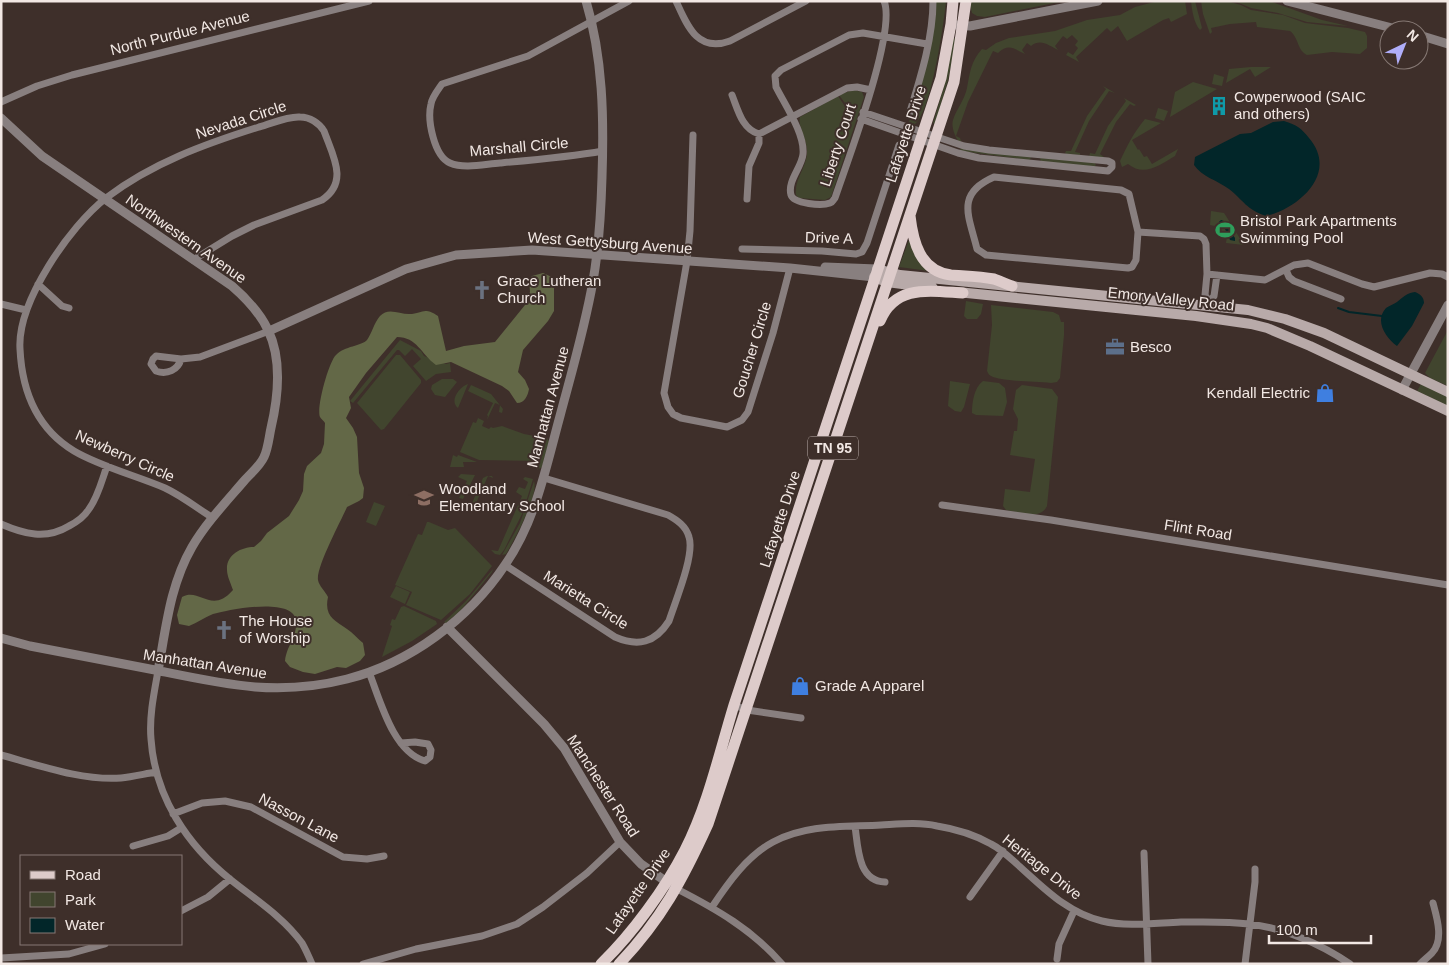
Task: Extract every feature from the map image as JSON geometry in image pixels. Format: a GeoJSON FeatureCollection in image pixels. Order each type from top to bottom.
{"type":"FeatureCollection","features":[{"type":"Feature","properties":{"kind":"main road","name":"Lafayette Drive"},"geometry":{"type":"LineString","coordinates":[[601,964],[623,940],[666,882],[685,850],[703,806],[734,706],[941,78],[951,24],[953,1]]}},
{"type":"Feature","properties":{"kind":"main road","name":"Lafayette Drive"},"geometry":{"type":"LineString","coordinates":[[619,964],[638,944],[677,888],[708,824],[954,82],[966,1]]}},
{"type":"Feature","properties":{"kind":"main road"},"geometry":{"type":"LineString","coordinates":[[910,212],[915,244],[930,265],[949,274],[995,279],[1012,286]]}},
{"type":"Feature","properties":{"kind":"main road","name":"Emory Valley Road"},"geometry":{"type":"LineString","coordinates":[[876,273],[963,293],[1202,316],[1252,324],[1304,344],[1448,411]]}},
{"type":"Feature","properties":{"kind":"main road","name":"Emory Valley Road"},"geometry":{"type":"LineString","coordinates":[[889,277],[1012,286],[1248,310],[1285,319],[1324,333],[1448,392]]}},
{"type":"Feature","properties":{"kind":"main road"},"geometry":{"type":"LineString","coordinates":[[833,446],[843,433],[879,323],[886,309],[900,297],[919,291],[963,293]]}},
{"type":"Feature","properties":{"kind":"street","name":"North Purdue Avenue"},"geometry":{"type":"LineString","coordinates":[[1,102],[37,86],[72,75],[369,1]]}},
{"type":"Feature","properties":{"kind":"street","name":"Manhattan Avenue"},"geometry":{"type":"LineString","coordinates":[[1,638],[30,646],[211,682],[251,688],[276,689],[318,685],[369,672],[418,649],[448,627],[475,602],[506,565],[523,536],[534,508],[577,358],[598,254],[603,112],[600,74],[592,22],[586,1]]}},
{"type":"Feature","properties":{"kind":"street","name":"Marshall Circle"},"geometry":{"type":"LineString","coordinates":[[603,151],[463,166],[450,163],[438,152],[430,122],[431,103],[442,84],[528,56],[629,1]]}},
{"type":"Feature","properties":{"kind":"street"},"geometry":{"type":"LineString","coordinates":[[676,1],[687,26],[695,36],[703,41],[719,44],[730,41],[806,1]]}},
{"type":"Feature","properties":{"kind":"street","name":"Liberty Court"},"geometry":{"type":"LineString","coordinates":[[884,1],[886,9],[884,36],[871,90],[835,198],[827,204],[800,203],[791,195],[792,183],[802,159],[803,149],[799,132],[775,82],[775,76],[780,70],[849,35],[862,33],[884,36]]}},
{"type":"Feature","properties":{"kind":"street"},"geometry":{"type":"LineString","coordinates":[[909,115],[927,44],[933,1]]}},
{"type":"Feature","properties":{"kind":"street"},"geometry":{"type":"LineString","coordinates":[[951,24],[970,26],[1098,1]]}},
{"type":"Feature","properties":{"kind":"street"},"geometry":{"type":"LineString","coordinates":[[1294,2],[1379,24]]}},
{"type":"Feature","properties":{"kind":"street"},"geometry":{"type":"LineString","coordinates":[[884,36],[927,44]]}},
{"type":"Feature","properties":{"kind":"street"},"geometry":{"type":"LineString","coordinates":[[1429,38],[1448,44]]}},
{"type":"Feature","properties":{"kind":"street","name":"Liberty Court"},"geometry":{"type":"LineString","coordinates":[[791,118],[847,88],[857,87],[871,90]]}},
{"type":"Feature","properties":{"kind":"street"},"geometry":{"type":"LineString","coordinates":[[732,95],[746,126],[752,131],[760,134],[791,118]]}},
{"type":"Feature","properties":{"kind":"street","name":"Nevada Circle"},"geometry":{"type":"LineString","coordinates":[[104,199],[158,165],[220,139],[298,116],[310,119],[321,126],[327,138],[337,174],[337,182],[329,195],[322,200],[254,225],[232,236],[194,260]]}},
{"type":"Feature","properties":{"kind":"street"},"geometry":{"type":"LineString","coordinates":[[862,116],[922,136],[958,153],[979,158],[1108,171],[1112,168],[1112,163],[1108,161],[989,150],[934,141]]}},
{"type":"Feature","properties":{"kind":"street","name":"Northwestern Avenue"},"geometry":{"type":"LineString","coordinates":[[1,118],[42,156],[232,286],[247,299],[269,331],[277,373],[275,410],[264,457],[213,518],[192,547],[177,580],[170,602],[158,671],[150,737],[156,772],[164,796],[181,828],[198,850],[230,879],[279,917],[302,944],[312,964]]}},
{"type":"Feature","properties":{"kind":"street"},"geometry":{"type":"LineString","coordinates":[[746,199],[749,166],[760,134]]}},
{"type":"Feature","properties":{"kind":"street"},"geometry":{"type":"LineString","coordinates":[[687,261],[690,231],[693,135]]}},
{"type":"Feature","properties":{"kind":"street","name":"Drive A"},"geometry":{"type":"LineString","coordinates":[[742,250],[856,254],[862,252],[867,243],[899,145]]}},
{"type":"Feature","properties":{"kind":"street"},"geometry":{"type":"LineString","coordinates":[[994,177],[1121,190],[1129,194],[1138,232],[1136,260],[1132,267],[1128,268],[986,255],[977,249],[968,205],[973,190],[994,177]]}},
{"type":"Feature","properties":{"kind":"street","name":"Newberry Circle"},"geometry":{"type":"LineString","coordinates":[[104,199],[61,247],[38,284],[26,310],[19,347],[23,382],[31,404],[43,424],[74,451],[167,489],[213,518]]}},
{"type":"Feature","properties":{"kind":"street"},"geometry":{"type":"LineString","coordinates":[[1138,232],[1202,237],[1206,244],[1207,274],[1204,295],[1209,302],[1214,296],[1217,275]]}},
{"type":"Feature","properties":{"kind":"street","name":"West Gettysburg Avenue"},"geometry":{"type":"LineString","coordinates":[[269,331],[406,269],[456,255],[532,250],[790,268],[850,267],[876,273]]}},
{"type":"Feature","properties":{"kind":"street","name":"Goucher Circle"},"geometry":{"type":"LineString","coordinates":[[687,261],[664,393],[665,400],[673,414],[681,418],[726,427],[735,425],[748,412],[773,333],[790,268]]}},
{"type":"Feature","properties":{"kind":"street"},"geometry":{"type":"LineString","coordinates":[[1207,274],[1265,280],[1294,265],[1308,263],[1374,287],[1430,273],[1442,274],[1448,277]]}},
{"type":"Feature","properties":{"kind":"street"},"geometry":{"type":"LineString","coordinates":[[1286,270],[1289,277],[1294,281],[1341,299]]}},
{"type":"Feature","properties":{"kind":"street"},"geometry":{"type":"LineString","coordinates":[[38,284],[62,306],[69,308]]}},
{"type":"Feature","properties":{"kind":"street"},"geometry":{"type":"LineString","coordinates":[[1,304],[26,310]]}},
{"type":"Feature","properties":{"kind":"street"},"geometry":{"type":"LineString","coordinates":[[1402,390],[1448,305]]}},
{"type":"Feature","properties":{"kind":"street"},"geometry":{"type":"LineString","coordinates":[[181,358],[200,357],[269,331]]}},
{"type":"Feature","properties":{"kind":"street"},"geometry":{"type":"LineString","coordinates":[[1,524],[31,534],[42,535],[60,532],[77,522],[90,508],[107,466]]}},
{"type":"Feature","properties":{"kind":"street","name":"Marietta Circle"},"geometry":{"type":"LineString","coordinates":[[506,565],[615,637],[624,641],[633,643],[648,640],[664,629],[669,621],[688,561],[691,544],[689,535],[683,525],[668,515],[544,478]]}},
{"type":"Feature","properties":{"kind":"street","name":"Flint Road"},"geometry":{"type":"LineString","coordinates":[[942,505],[1051,520],[1448,585]]}},
{"type":"Feature","properties":{"kind":"street","name":"Manchester Road"},"geometry":{"type":"LineString","coordinates":[[448,627],[544,724],[564,748],[620,842],[640,864],[677,888]]}},
{"type":"Feature","properties":{"kind":"street"},"geometry":{"type":"LineString","coordinates":[[369,672],[384,712],[401,743]]}},
{"type":"Feature","properties":{"kind":"street"},"geometry":{"type":"LineString","coordinates":[[734,706],[747,710],[801,718]]}},
{"type":"Feature","properties":{"kind":"street"},"geometry":{"type":"LineString","coordinates":[[1,756],[69,773],[97,777],[120,778],[156,772]]}},
{"type":"Feature","properties":{"kind":"street","name":"Nasson Lane"},"geometry":{"type":"LineString","coordinates":[[173,814],[202,803],[225,801],[251,807],[342,857],[367,859],[384,856]]}},
{"type":"Feature","properties":{"kind":"street","name":"Heritage Drive"},"geometry":{"type":"LineString","coordinates":[[712,907],[743,867],[772,842],[803,831],[824,827],[936,825],[975,837],[1003,851],[1059,901],[1074,911],[1102,921],[1128,924],[1214,921],[1251,924],[1291,934],[1337,955],[1350,964]]}},
{"type":"Feature","properties":{"kind":"street"},"geometry":{"type":"LineString","coordinates":[[855,826],[859,855],[864,870],[877,882],[885,882]]}},
{"type":"Feature","properties":{"kind":"street"},"geometry":{"type":"LineString","coordinates":[[133,846],[168,836],[181,828]]}},
{"type":"Feature","properties":{"kind":"street"},"geometry":{"type":"LineString","coordinates":[[363,964],[416,949],[482,936],[517,924],[544,907],[587,874],[620,842]]}},
{"type":"Feature","properties":{"kind":"street"},"geometry":{"type":"LineString","coordinates":[[970,897],[1003,851]]}},
{"type":"Feature","properties":{"kind":"street"},"geometry":{"type":"LineString","coordinates":[[1144,853],[1148,964]]}},
{"type":"Feature","properties":{"kind":"street"},"geometry":{"type":"LineString","coordinates":[[1245,964],[1256,882],[1255,869]]}},
{"type":"Feature","properties":{"kind":"street"},"geometry":{"type":"LineString","coordinates":[[182,910],[208,897],[230,879]]}},
{"type":"Feature","properties":{"kind":"street"},"geometry":{"type":"LineString","coordinates":[[677,888],[712,907],[760,939],[782,964]]}},
{"type":"Feature","properties":{"kind":"street"},"geometry":{"type":"LineString","coordinates":[[1420,964],[1433,952],[1437,944],[1438,923],[1433,903]]}},
{"type":"Feature","properties":{"kind":"street"},"geometry":{"type":"LineString","coordinates":[[1058,959],[1059,944],[1074,911]]}},
{"type":"Feature","properties":{"kind":"street"},"geometry":{"type":"LineString","coordinates":[[1,958],[69,954],[101,945]]}},
{"type":"Feature","properties":{"kind":"green space"},"geometry":{"type":"Polygon","coordinates":[[[936,1],[946,1],[940,47],[926,103],[921,116],[915,124],[909,122],[936,1]]]}},
{"type":"Feature","properties":{"kind":"green space"},"geometry":{"type":"Polygon","coordinates":[[[969,1],[1064,1],[985,17],[972,13],[969,1]]]}},
{"type":"Feature","properties":{"kind":"green space"},"geometry":{"type":"Polygon","coordinates":[[[1158,1],[1185,1],[1187,14],[1171,22],[1169,18],[1163,20],[1127,41],[1118,26],[1111,32],[1107,28],[1076,57],[1079,62],[1066,55],[1068,52],[1073,55],[1078,48],[1075,45],[1078,41],[1072,35],[1067,39],[1063,36],[1055,46],[1058,50],[1042,43],[1031,46],[1027,43],[1022,50],[1025,54],[1011,48],[1005,48],[998,53],[993,51],[968,102],[956,136],[960,138],[961,141],[959,142],[955,135],[953,129],[953,120],[966,92],[973,62],[982,49],[986,50],[996,43],[1009,38],[1055,31],[1087,20],[1120,15],[1135,7],[1158,1]]]}},
{"type":"Feature","properties":{"kind":"green space"},"geometry":{"type":"Polygon","coordinates":[[[1191,1],[1195,1],[1202,28],[1200,30],[1195,20],[1191,1]]]}},
{"type":"Feature","properties":{"kind":"green space"},"geometry":{"type":"Polygon","coordinates":[[[1201,1],[1227,1],[1251,10],[1283,15],[1305,23],[1365,32],[1367,48],[1360,54],[1332,52],[1307,55],[1301,50],[1290,31],[1257,27],[1256,22],[1211,28],[1212,32],[1210,34],[1201,1]]]}},
{"type":"Feature","properties":{"kind":"green space"},"geometry":{"type":"Polygon","coordinates":[[[1234,1],[1269,1],[1322,20],[1348,26],[1307,22],[1278,13],[1251,8],[1234,1]]]}},
{"type":"Feature","properties":{"kind":"green space"},"geometry":{"type":"Polygon","coordinates":[[[951,38],[957,38],[948,80],[935,124],[933,123],[945,83],[951,38]]]}},
{"type":"Feature","properties":{"kind":"green space"},"geometry":{"type":"Polygon","coordinates":[[[1271,67],[1255,77],[1250,69],[1226,83],[1229,69],[1271,67]]]}},
{"type":"Feature","properties":{"kind":"green space"},"geometry":{"type":"Polygon","coordinates":[[[1214,74],[1224,77],[1222,86],[1212,84],[1214,74]]]}},
{"type":"Feature","properties":{"kind":"green space"},"geometry":{"type":"Polygon","coordinates":[[[1193,82],[1217,89],[1170,117],[1175,92],[1193,82]]]}},
{"type":"Feature","properties":{"kind":"green space"},"geometry":{"type":"Polygon","coordinates":[[[1103,86],[1115,93],[1109,91],[1089,121],[1075,152],[1080,153],[1080,155],[1066,154],[1066,151],[1071,151],[1087,116],[1106,89],[1103,86]]]}},
{"type":"Feature","properties":{"kind":"green space"},"geometry":{"type":"Polygon","coordinates":[[[853,90],[862,92],[864,97],[831,197],[825,200],[799,198],[796,195],[796,189],[807,152],[799,121],[800,117],[838,96],[846,108],[845,111],[849,113],[850,110],[839,95],[853,90]]]}},
{"type":"Feature","properties":{"kind":"green space"},"geometry":{"type":"Polygon","coordinates":[[[1124,98],[1136,105],[1130,104],[1116,122],[1100,154],[1104,157],[1089,157],[1090,153],[1095,154],[1108,126],[1126,101],[1124,98]]]}},
{"type":"Feature","properties":{"kind":"green space"},"geometry":{"type":"Polygon","coordinates":[[[1158,108],[1168,111],[1164,121],[1155,118],[1158,108]]]}},
{"type":"Feature","properties":{"kind":"green space"},"geometry":{"type":"Polygon","coordinates":[[[1145,119],[1161,123],[1132,140],[1138,150],[1144,157],[1147,156],[1152,164],[1178,149],[1175,156],[1158,166],[1146,170],[1134,168],[1128,164],[1122,167],[1120,161],[1134,134],[1145,119]]]}},
{"type":"Feature","properties":{"kind":"green space"},"geometry":{"type":"Polygon","coordinates":[[[961,147],[1030,156],[1031,158],[1029,160],[960,151],[961,147]]]}},
{"type":"Feature","properties":{"kind":"green space"},"geometry":{"type":"Polygon","coordinates":[[[1040,158],[1094,162],[1096,165],[1094,167],[1041,162],[1040,158]]]}},
{"type":"Feature","properties":{"kind":"green space","name":"Bristol Park Apartments Swimming Pool"},"geometry":{"type":"Polygon","coordinates":[[[1211,211],[1224,213],[1244,245],[1226,243],[1227,236],[1215,235],[1215,226],[1210,225],[1211,211]]]}},
{"type":"Feature","properties":{"kind":"green space"},"geometry":{"type":"Polygon","coordinates":[[[909,240],[929,271],[899,267],[909,240]]]}},
{"type":"Feature","properties":{"kind":"green space"},"geometry":{"type":"Polygon","coordinates":[[[543,273],[554,278],[554,311],[548,321],[523,350],[518,372],[525,380],[529,389],[527,396],[522,402],[517,403],[509,391],[502,386],[451,362],[436,365],[414,343],[397,337],[366,373],[349,397],[351,408],[346,418],[357,437],[359,473],[364,488],[363,498],[347,507],[321,565],[318,580],[328,597],[327,609],[331,617],[363,643],[365,655],[360,661],[346,668],[337,667],[315,674],[290,667],[285,661],[295,632],[296,621],[292,613],[284,609],[273,607],[245,608],[213,614],[189,626],[179,624],[177,615],[182,597],[194,595],[212,601],[225,597],[233,590],[227,570],[227,565],[232,556],[239,550],[254,547],[267,533],[289,516],[299,500],[303,491],[304,474],[307,466],[321,453],[324,444],[325,423],[320,417],[319,412],[321,395],[333,359],[339,352],[365,342],[380,316],[390,311],[414,314],[429,311],[438,316],[446,351],[464,346],[495,342],[525,305],[530,292],[529,279],[532,276],[543,273]]]}},
{"type":"Feature","properties":{"kind":"green space"},"geometry":{"type":"Polygon","coordinates":[[[966,301],[983,304],[981,314],[977,319],[967,319],[964,316],[966,301]]]}},
{"type":"Feature","properties":{"kind":"green space"},"geometry":{"type":"Polygon","coordinates":[[[991,305],[1053,312],[1059,315],[1061,322],[1064,322],[1064,335],[1060,378],[1057,382],[1014,381],[999,379],[989,375],[987,371],[992,325],[991,305]]]}},
{"type":"Feature","properties":{"kind":"green space"},"geometry":{"type":"Polygon","coordinates":[[[1448,330],[1448,386],[1430,378],[1425,373],[1448,330]]]}},
{"type":"Feature","properties":{"kind":"green space"},"geometry":{"type":"Polygon","coordinates":[[[400,340],[421,351],[424,356],[446,364],[450,363],[451,372],[436,374],[426,381],[413,366],[421,359],[412,349],[405,356],[397,350],[353,403],[350,401],[400,340]]]}},
{"type":"Feature","properties":{"kind":"green space"},"geometry":{"type":"Polygon","coordinates":[[[396,355],[400,355],[421,380],[421,383],[384,429],[381,430],[357,403],[396,355]]]}},
{"type":"Feature","properties":{"kind":"green space"},"geometry":{"type":"Polygon","coordinates":[[[442,379],[453,379],[457,382],[445,397],[435,395],[431,389],[432,385],[442,379]]]}},
{"type":"Feature","properties":{"kind":"green space"},"geometry":{"type":"Polygon","coordinates":[[[950,381],[970,384],[961,412],[955,411],[948,406],[950,381]]]}},
{"type":"Feature","properties":{"kind":"green space"},"geometry":{"type":"Polygon","coordinates":[[[983,381],[999,383],[1005,388],[1007,402],[1003,416],[976,415],[972,413],[976,391],[983,381]]]}},
{"type":"Feature","properties":{"kind":"green space"},"geometry":{"type":"Polygon","coordinates":[[[468,384],[458,408],[454,402],[456,394],[468,384]]]}},
{"type":"Feature","properties":{"kind":"green space"},"geometry":{"type":"Polygon","coordinates":[[[1421,384],[1448,397],[1448,406],[1417,391],[1421,384]]]}},
{"type":"Feature","properties":{"kind":"green space"},"geometry":{"type":"Polygon","coordinates":[[[471,385],[491,394],[500,405],[495,403],[487,420],[487,415],[493,403],[468,391],[471,385]]]}},
{"type":"Feature","properties":{"kind":"green space"},"geometry":{"type":"Polygon","coordinates":[[[1022,385],[1052,389],[1058,397],[1047,506],[1044,511],[1034,514],[1023,514],[1006,510],[1003,506],[1005,489],[1030,492],[1035,459],[1010,455],[1014,431],[1017,431],[1018,419],[1013,409],[1016,390],[1022,385]]]}},
{"type":"Feature","properties":{"kind":"green space"},"geometry":{"type":"Polygon","coordinates":[[[500,405],[503,409],[502,413],[499,412],[500,405]]]}},
{"type":"Feature","properties":{"kind":"green space"},"geometry":{"type":"Polygon","coordinates":[[[478,418],[484,421],[482,426],[489,429],[502,426],[524,434],[545,438],[538,461],[479,460],[460,452],[473,422],[476,423],[478,418]]]}},
{"type":"Feature","properties":{"kind":"green space"},"geometry":{"type":"Polygon","coordinates":[[[547,438],[549,441],[542,467],[537,470],[547,438]]]}},
{"type":"Feature","properties":{"kind":"green space"},"geometry":{"type":"Polygon","coordinates":[[[453,455],[477,462],[463,462],[464,467],[450,467],[453,455]]]}},
{"type":"Feature","properties":{"kind":"green space"},"geometry":{"type":"Polygon","coordinates":[[[461,474],[475,475],[463,499],[459,498],[467,481],[458,477],[461,474]]]}},
{"type":"Feature","properties":{"kind":"green space"},"geometry":{"type":"Polygon","coordinates":[[[488,476],[473,510],[469,510],[483,478],[488,476]]]}},
{"type":"Feature","properties":{"kind":"green space"},"geometry":{"type":"Polygon","coordinates":[[[525,477],[533,479],[523,512],[504,550],[500,555],[495,554],[491,550],[498,551],[522,496],[516,492],[519,487],[525,489],[528,482],[523,479],[525,477]]]}},
{"type":"Feature","properties":{"kind":"green space"},"geometry":{"type":"Polygon","coordinates":[[[534,481],[535,488],[525,518],[506,554],[502,555],[520,523],[534,481]]]}},
{"type":"Feature","properties":{"kind":"green space"},"geometry":{"type":"Polygon","coordinates":[[[374,502],[385,506],[376,526],[366,522],[374,502]]]}},
{"type":"Feature","properties":{"kind":"green space"},"geometry":{"type":"Polygon","coordinates":[[[427,522],[448,530],[455,528],[492,566],[470,594],[441,620],[406,605],[412,592],[395,585],[418,534],[422,535],[427,522]]]}},
{"type":"Feature","properties":{"kind":"green space"},"geometry":{"type":"Polygon","coordinates":[[[493,569],[461,610],[446,623],[444,622],[466,601],[493,569]]]}},
{"type":"Feature","properties":{"kind":"green space"},"geometry":{"type":"Polygon","coordinates":[[[396,586],[410,592],[405,604],[390,597],[396,586]]]}},
{"type":"Feature","properties":{"kind":"green space"},"geometry":{"type":"Polygon","coordinates":[[[404,606],[436,621],[437,624],[412,641],[382,657],[392,626],[390,625],[392,619],[395,620],[401,607],[404,606]]]}},
{"type":"Feature","properties":{"kind":"water"},"geometry":{"type":"Polygon","coordinates":[[[1284,121],[1298,127],[1309,138],[1317,151],[1320,164],[1317,176],[1311,187],[1302,197],[1279,212],[1266,216],[1254,211],[1229,189],[1205,175],[1194,165],[1195,157],[1240,134],[1251,133],[1273,122],[1284,121]]]}},
{"type":"Feature","properties":{"kind":"water"},"geometry":{"type":"Polygon","coordinates":[[[1221,220],[1224,221],[1235,241],[1230,240],[1225,229],[1218,229],[1221,220]]]}},
{"type":"Feature","properties":{"kind":"water"},"geometry":{"type":"Polygon","coordinates":[[[1415,292],[1421,296],[1424,303],[1412,326],[1397,346],[1389,339],[1383,329],[1381,318],[1386,308],[1410,293],[1415,292]]]}},
{"type":"Feature","properties":{"kind":"waterway"},"geometry":{"type":"LineString","coordinates":[[1338,308],[1349,312],[1382,316]]}},
{"type":"Feature","properties":{"kind":"place","name":"Cowperwood (SAIC and others)"},"geometry":{"type":"Point","coordinates":[1219,106]}},
{"type":"Feature","properties":{"kind":"place","name":"Bristol Park Apartments Swimming Pool"},"geometry":{"type":"Point","coordinates":[1225,230]}},
{"type":"Feature","properties":{"kind":"place","name":"Grace Lutheran Church"},"geometry":{"type":"Point","coordinates":[482,290]}},
{"type":"Feature","properties":{"kind":"place","name":"Besco"},"geometry":{"type":"Point","coordinates":[1115,347]}},
{"type":"Feature","properties":{"kind":"place","name":"Kendall Electric"},"geometry":{"type":"Point","coordinates":[1325,393]}},
{"type":"Feature","properties":{"kind":"place","name":"Woodland Elementary School"},"geometry":{"type":"Point","coordinates":[424,498]}},
{"type":"Feature","properties":{"kind":"place","name":"The House of Worship"},"geometry":{"type":"Point","coordinates":[224,630]}},
{"type":"Feature","properties":{"kind":"place","name":"Grade A Apparel"},"geometry":{"type":"Point","coordinates":[800,686]}}]}
